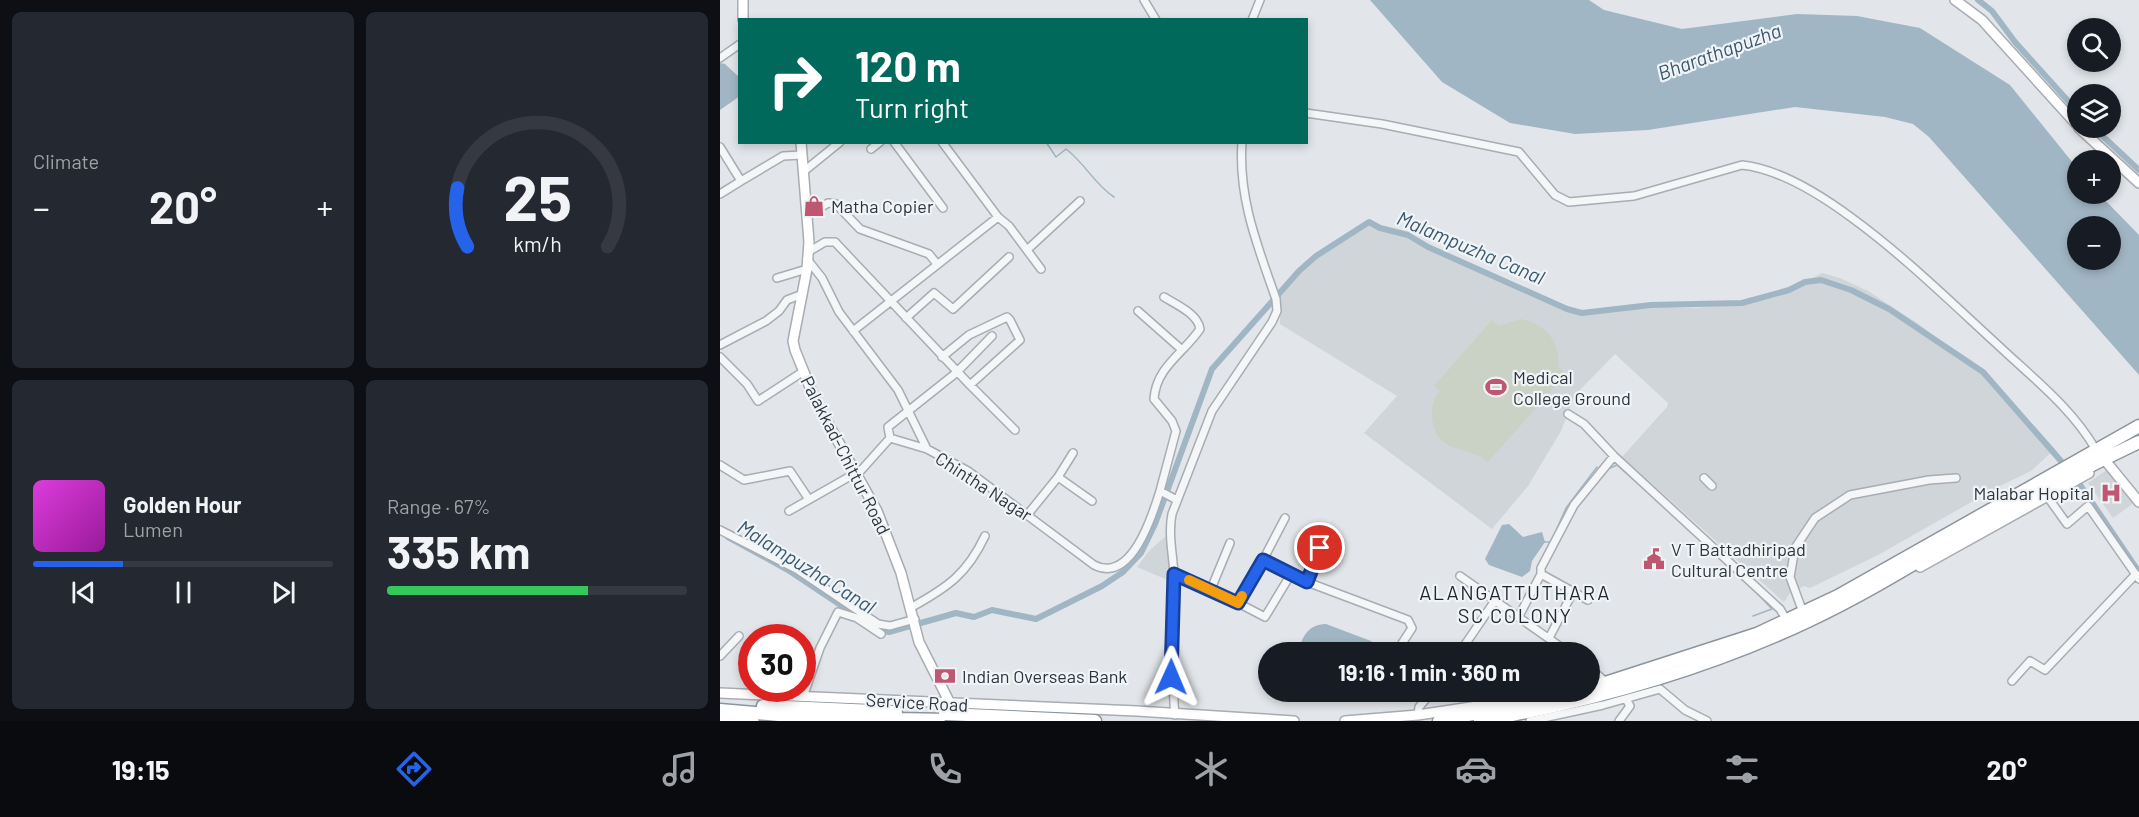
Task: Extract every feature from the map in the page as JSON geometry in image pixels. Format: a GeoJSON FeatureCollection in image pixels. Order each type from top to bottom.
{"type":"FeatureCollection","features":[{"type":"Feature","properties":{"kind":"highway"},"geometry":{"type":"LineString","coordinates":[[2103,457],[2139,426]]}},
{"type":"Feature","properties":{"kind":"highway"},"geometry":{"type":"LineString","coordinates":[[1600,686],[1757,634],[1787,621],[1805,617],[1838,596],[2072,472],[2139,442]]}},
{"type":"Feature","properties":{"kind":"highway"},"geometry":{"type":"LineString","coordinates":[[1480,721],[1520,719],[1539,710],[1652,680],[1745,649],[1805,617],[1876,585],[2072,472]]}},
{"type":"Feature","properties":{"kind":"highway"},"geometry":{"type":"LineString","coordinates":[[721,694],[955,716]]}},
{"type":"Feature","properties":{"kind":"highway"},"geometry":{"type":"LineString","coordinates":[[1439,721],[1531,702]]}},
{"type":"Feature","properties":{"kind":"highway"},"geometry":{"type":"LineString","coordinates":[[720,710],[802,717],[955,716],[1095,721]]}},
{"type":"Feature","properties":{"kind":"highway"},"geometry":{"type":"LineString","coordinates":[[1539,710],[1555,716]]}},
{"type":"Feature","properties":{"kind":"street"},"geometry":{"type":"LineString","coordinates":[[743,0],[743,18]]}},
{"type":"Feature","properties":{"kind":"street"},"geometry":{"type":"LineString","coordinates":[[1144,0],[1155,18]]}},
{"type":"Feature","properties":{"kind":"street"},"geometry":{"type":"LineString","coordinates":[[1253,18],[1260,0]]}},
{"type":"Feature","properties":{"kind":"street"},"geometry":{"type":"LineString","coordinates":[[1955,0],[1982,20],[2067,115]]}},
{"type":"Feature","properties":{"kind":"street"},"geometry":{"type":"LineString","coordinates":[[720,58],[738,45]]}},
{"type":"Feature","properties":{"kind":"street"},"geometry":{"type":"LineString","coordinates":[[1308,113],[1382,124],[1519,152],[1555,195],[1569,202],[1634,196],[1742,165],[1756,166],[1808,190],[1852,218],[1964,314],[2064,406],[2139,502]]}},
{"type":"Feature","properties":{"kind":"street"},"geometry":{"type":"LineString","coordinates":[[2090,138],[2139,183]]}},
{"type":"Feature","properties":{"kind":"street","name":"Palakkad-Chittur Road"},"geometry":{"type":"LineString","coordinates":[[801,144],[807,216],[807,269],[800,295],[793,341],[816,402],[877,511],[912,607],[931,670],[955,716]]}},
{"type":"Feature","properties":{"kind":"street"},"geometry":{"type":"LineString","coordinates":[[804,172],[838,144]]}},
{"type":"Feature","properties":{"kind":"street"},"geometry":{"type":"LineString","coordinates":[[871,149],[877,144]]}},
{"type":"Feature","properties":{"kind":"street"},"geometry":{"type":"LineString","coordinates":[[895,144],[943,208]]}},
{"type":"Feature","properties":{"kind":"street"},"geometry":{"type":"LineString","coordinates":[[943,144],[998,217],[1028,249],[1041,269]]}},
{"type":"Feature","properties":{"kind":"street"},"geometry":{"type":"LineString","coordinates":[[1175,715],[1171,677],[1174,574],[1169,529],[1177,500],[1212,411],[1272,322],[1277,311],[1273,289],[1247,213],[1241,180],[1242,144]]}},
{"type":"Feature","properties":{"kind":"street"},"geometry":{"type":"LineString","coordinates":[[720,147],[741,181]]}},
{"type":"Feature","properties":{"kind":"street"},"geometry":{"type":"LineString","coordinates":[[720,194],[783,156],[802,155]]}},
{"type":"Feature","properties":{"kind":"street"},"geometry":{"type":"LineString","coordinates":[[1028,249],[1080,201]]}},
{"type":"Feature","properties":{"kind":"street"},"geometry":{"type":"LineString","coordinates":[[807,216],[828,204],[836,204],[860,229],[928,254],[937,264]]}},
{"type":"Feature","properties":{"kind":"street"},"geometry":{"type":"LineString","coordinates":[[853,331],[998,217]]}},
{"type":"Feature","properties":{"kind":"street"},"geometry":{"type":"LineString","coordinates":[[927,449],[898,390],[839,312],[822,278],[807,256],[831,240],[956,373],[1015,430]]}},
{"type":"Feature","properties":{"kind":"street"},"geometry":{"type":"LineString","coordinates":[[906,318],[934,293],[953,309],[1009,257]]}},
{"type":"Feature","properties":{"kind":"street"},"geometry":{"type":"LineString","coordinates":[[777,278],[807,269]]}},
{"type":"Feature","properties":{"kind":"street"},"geometry":{"type":"LineString","coordinates":[[720,345],[766,321],[779,311],[787,300],[800,295]]}},
{"type":"Feature","properties":{"kind":"street"},"geometry":{"type":"LineString","coordinates":[[1164,297],[1199,323],[1200,329],[1164,369],[1155,388],[1154,399],[1172,421],[1176,432],[1160,491],[1177,500]]}},
{"type":"Feature","properties":{"kind":"street"},"geometry":{"type":"LineString","coordinates":[[1138,311],[1181,349]]}},
{"type":"Feature","properties":{"kind":"street"},"geometry":{"type":"LineString","coordinates":[[942,357],[987,325],[1007,317],[1010,320],[1020,340],[970,386]]}},
{"type":"Feature","properties":{"kind":"street"},"geometry":{"type":"LineString","coordinates":[[789,511],[808,498],[855,475],[890,438],[888,427],[956,373],[992,336]]}},
{"type":"Feature","properties":{"kind":"street"},"geometry":{"type":"LineString","coordinates":[[720,357],[747,384],[756,399],[761,400],[804,371]]}},
{"type":"Feature","properties":{"kind":"street"},"geometry":{"type":"LineString","coordinates":[[1568,414],[1584,424],[1614,456],[1780,609],[1787,621]]}},
{"type":"Feature","properties":{"kind":"street","name":"Chintha Nagar"},"geometry":{"type":"LineString","coordinates":[[890,438],[927,449],[968,471],[1094,565],[1108,569],[1126,560],[1146,531],[1160,491]]}},
{"type":"Feature","properties":{"kind":"street"},"geometry":{"type":"LineString","coordinates":[[1028,514],[1058,477],[1073,453]]}},
{"type":"Feature","properties":{"kind":"street"},"geometry":{"type":"LineString","coordinates":[[1519,616],[1574,505],[1614,456]]}},
{"type":"Feature","properties":{"kind":"street"},"geometry":{"type":"LineString","coordinates":[[720,465],[744,480],[790,471],[808,498]]}},
{"type":"Feature","properties":{"kind":"street"},"geometry":{"type":"LineString","coordinates":[[1876,585],[1898,580],[2047,496],[2072,472]]}},
{"type":"Feature","properties":{"kind":"street"},"geometry":{"type":"LineString","coordinates":[[1058,477],[1092,501]]}},
{"type":"Feature","properties":{"kind":"street"},"geometry":{"type":"LineString","coordinates":[[1704,478],[1713,486]]}},
{"type":"Feature","properties":{"kind":"street"},"geometry":{"type":"LineString","coordinates":[[1805,617],[1790,577],[1795,548],[1815,518],[1850,495],[1929,480],[1956,478]]}},
{"type":"Feature","properties":{"kind":"street"},"geometry":{"type":"LineString","coordinates":[[2012,681],[2030,661],[2045,670],[2138,576],[2088,506],[2067,524],[2047,496]]}},
{"type":"Feature","properties":{"kind":"street"},"geometry":{"type":"LineString","coordinates":[[1238,603],[1284,518]]}},
{"type":"Feature","properties":{"kind":"street"},"geometry":{"type":"LineString","coordinates":[[720,530],[798,570],[884,626],[915,623]]}},
{"type":"Feature","properties":{"kind":"street"},"geometry":{"type":"LineString","coordinates":[[912,607],[943,590],[963,573],[985,536]]}},
{"type":"Feature","properties":{"kind":"street"},"geometry":{"type":"LineString","coordinates":[[1211,589],[1230,543]]}},
{"type":"Feature","properties":{"kind":"street"},"geometry":{"type":"LineString","coordinates":[[1307,582],[1320,548]]}},
{"type":"Feature","properties":{"kind":"street"},"geometry":{"type":"LineString","coordinates":[[1263,560],[1307,582],[1408,620],[1412,628],[1403,642]]}},
{"type":"Feature","properties":{"kind":"street"},"geometry":{"type":"LineString","coordinates":[[1174,574],[1211,589],[1265,617],[1291,574]]}},
{"type":"Feature","properties":{"kind":"street"},"geometry":{"type":"LineString","coordinates":[[1541,574],[1588,600]]}},
{"type":"Feature","properties":{"kind":"street"},"geometry":{"type":"LineString","coordinates":[[1460,576],[1554,642]]}},
{"type":"Feature","properties":{"kind":"street"},"geometry":{"type":"LineString","coordinates":[[1549,638],[1574,592]]}},
{"type":"Feature","properties":{"kind":"street"},"geometry":{"type":"LineString","coordinates":[[1467,642],[1496,599]]}},
{"type":"Feature","properties":{"kind":"street"},"geometry":{"type":"LineString","coordinates":[[816,662],[827,632],[845,601]]}},
{"type":"Feature","properties":{"kind":"street"},"geometry":{"type":"LineString","coordinates":[[838,612],[857,618],[881,634]]}},
{"type":"Feature","properties":{"kind":"street"},"geometry":{"type":"LineString","coordinates":[[720,656],[738,637]]}},
{"type":"Feature","properties":{"kind":"street"},"geometry":{"type":"LineString","coordinates":[[1600,677],[1608,684]]}},
{"type":"Feature","properties":{"kind":"street"},"geometry":{"type":"LineString","coordinates":[[1520,719],[1555,716],[1660,689],[1685,710],[1707,721]]}},
{"type":"Feature","properties":{"kind":"street","name":"Service Road"},"geometry":{"type":"LineString","coordinates":[[721,694],[738,695]]}},
{"type":"Feature","properties":{"kind":"street","name":"Service Road"},"geometry":{"type":"LineString","coordinates":[[816,699],[955,716],[1175,715],[1294,721]]}},
{"type":"Feature","properties":{"kind":"street"},"geometry":{"type":"LineString","coordinates":[[1618,721],[1630,706],[1626,699]]}},
{"type":"Feature","properties":{"kind":"street"},"geometry":{"type":"LineString","coordinates":[[1418,715],[1419,707],[1423,702]]}},
{"type":"Feature","properties":{"kind":"street"},"geometry":{"type":"LineString","coordinates":[[1346,721],[1418,715],[1498,702]]}},
{"type":"Feature","properties":{"kind":"street"},"geometry":{"type":"LineString","coordinates":[[720,720],[754,721]]}},
{"type":"Feature","properties":{"kind":"shaded area"},"geometry":{"type":"Polygon","coordinates":[[[1372,223],[1379,229],[1409,236],[1442,255],[1567,310],[1583,314],[1645,307],[1695,308],[1741,304],[1789,291],[1822,273],[1840,278],[1868,291],[1917,323],[1986,375],[2055,449],[2031,471],[1998,487],[1878,555],[1810,588],[1804,586],[1790,593],[1784,602],[1622,457],[1667,407],[1668,403],[1615,354],[1575,395],[1561,431],[1528,486],[1492,529],[1364,433],[1397,396],[1280,324],[1279,295],[1306,264],[1372,223]]]}},
{"type":"Feature","properties":{"kind":"shaded area","name":"Malabar Hopital"},"geometry":{"type":"Polygon","coordinates":[[[2108,469],[2135,502],[2113,518],[2088,483],[2108,469]]]}},
{"type":"Feature","properties":{"kind":"shaded area"},"geometry":{"type":"Polygon","coordinates":[[[1166,536],[1170,581],[1137,567],[1150,550],[1166,536]]]}},
{"type":"Feature","properties":{"kind":"green space"},"geometry":{"type":"Polygon","coordinates":[[[1520,319],[1537,325],[1550,335],[1557,349],[1559,367],[1566,374],[1488,462],[1440,439],[1432,418],[1433,404],[1440,391],[1434,386],[1492,320],[1499,326],[1520,319]]]}},
{"type":"Feature","properties":{"kind":"water","name":"Bharathapuzha"},"geometry":{"type":"Polygon","coordinates":[[[1370,0],[1589,0],[1604,10],[1682,29],[1797,14],[1857,16],[1920,28],[2010,85],[2067,156],[2067,204],[2109,204],[2120,216],[2067,216],[2067,270],[2121,270],[2121,217],[2139,235],[2139,375],[1929,137],[1913,124],[1885,117],[1795,107],[1648,130],[1575,134],[1510,123],[1442,82],[1370,0]]]}},
{"type":"Feature","properties":{"kind":"water"},"geometry":{"type":"Polygon","coordinates":[[[720,63],[725,64],[738,76],[738,97],[720,110],[720,63]]]}},
{"type":"Feature","properties":{"kind":"water"},"geometry":{"type":"Polygon","coordinates":[[[1509,524],[1523,537],[1542,532],[1545,542],[1532,561],[1530,571],[1522,577],[1489,565],[1485,559],[1502,525],[1509,524]]]}},
{"type":"Feature","properties":{"kind":"water"},"geometry":{"type":"Polygon","coordinates":[[[1326,624],[1372,642],[1302,642],[1310,629],[1326,624]]]}},
{"type":"Feature","properties":{"kind":"waterway"},"geometry":{"type":"LineString","coordinates":[[1978,0],[1992,11],[2015,42],[2067,100]]}},
{"type":"Feature","properties":{"kind":"waterway"},"geometry":{"type":"LineString","coordinates":[[2105,138],[2139,170]]}},
{"type":"Feature","properties":{"kind":"waterway"},"geometry":{"type":"LineString","coordinates":[[1047,144],[1056,157],[1066,149],[1114,197]]}},
{"type":"Feature","properties":{"kind":"waterway","name":"Malampuzha Canal"},"geometry":{"type":"LineString","coordinates":[[876,629],[889,632],[956,613],[974,617],[992,610],[1036,619],[1102,586],[1123,572],[1141,553],[1155,524],[1212,369],[1299,271],[1316,256],[1369,222],[1380,228],[1408,235],[1428,247],[1567,309],[1582,313],[1651,305],[1742,303],[1789,290],[1805,282],[1821,280],[1851,290],[1889,309],[1983,372],[2068,469]]}},
{"type":"Feature","properties":{"kind":"waterway"},"geometry":{"type":"LineString","coordinates":[[1608,469],[1617,465],[1656,499]]}},
{"type":"Feature","properties":{"kind":"waterway"},"geometry":{"type":"LineString","coordinates":[[1544,542],[1551,542],[1566,508],[1597,467]]}},
{"type":"Feature","properties":{"kind":"waterway","name":"Malampuzha Canal"},"geometry":{"type":"LineString","coordinates":[[2076,479],[2139,572]]}},
{"type":"Feature","properties":{"kind":"waterway","name":"Malampuzha Canal"},"geometry":{"type":"LineString","coordinates":[[728,537],[788,570],[860,618]]}},
{"type":"Feature","properties":{"kind":"waterway"},"geometry":{"type":"LineString","coordinates":[[1750,586],[1772,609],[1753,616]]}},
{"type":"Feature","properties":{"kind":"slow traffic"},"geometry":{"type":"LineString","coordinates":[[1189,580],[1238,603],[1242,596]]}},
{"type":"Feature","properties":{"kind":"place","name":"Matha Copier"},"geometry":{"type":"Point","coordinates":[814,206]}},
{"type":"Feature","properties":{"kind":"place","name":"Medical College Ground"},"geometry":{"type":"Point","coordinates":[1496,387]}},
{"type":"Feature","properties":{"kind":"place","name":"Malabar Hopital"},"geometry":{"type":"Point","coordinates":[2111,493]}},
{"type":"Feature","properties":{"kind":"place","name":"V T Battadhiripad Cultural Centre"},"geometry":{"type":"Point","coordinates":[1654,559]}},
{"type":"Feature","properties":{"kind":"place","name":"Indian Overseas Bank"},"geometry":{"type":"Point","coordinates":[945,676]}},
{"type":"Feature","properties":{"kind":"district","name":"ALANGATTUTHARA SC COLONY"},"geometry":{"type":"Point","coordinates":[1515,604]}},
{"type":"Feature","properties":{"kind":"route"},"geometry":{"type":"LineString","coordinates":[[1171,677],[1174,574],[1238,603],[1263,560],[1307,582],[1320,548]]}}]}
